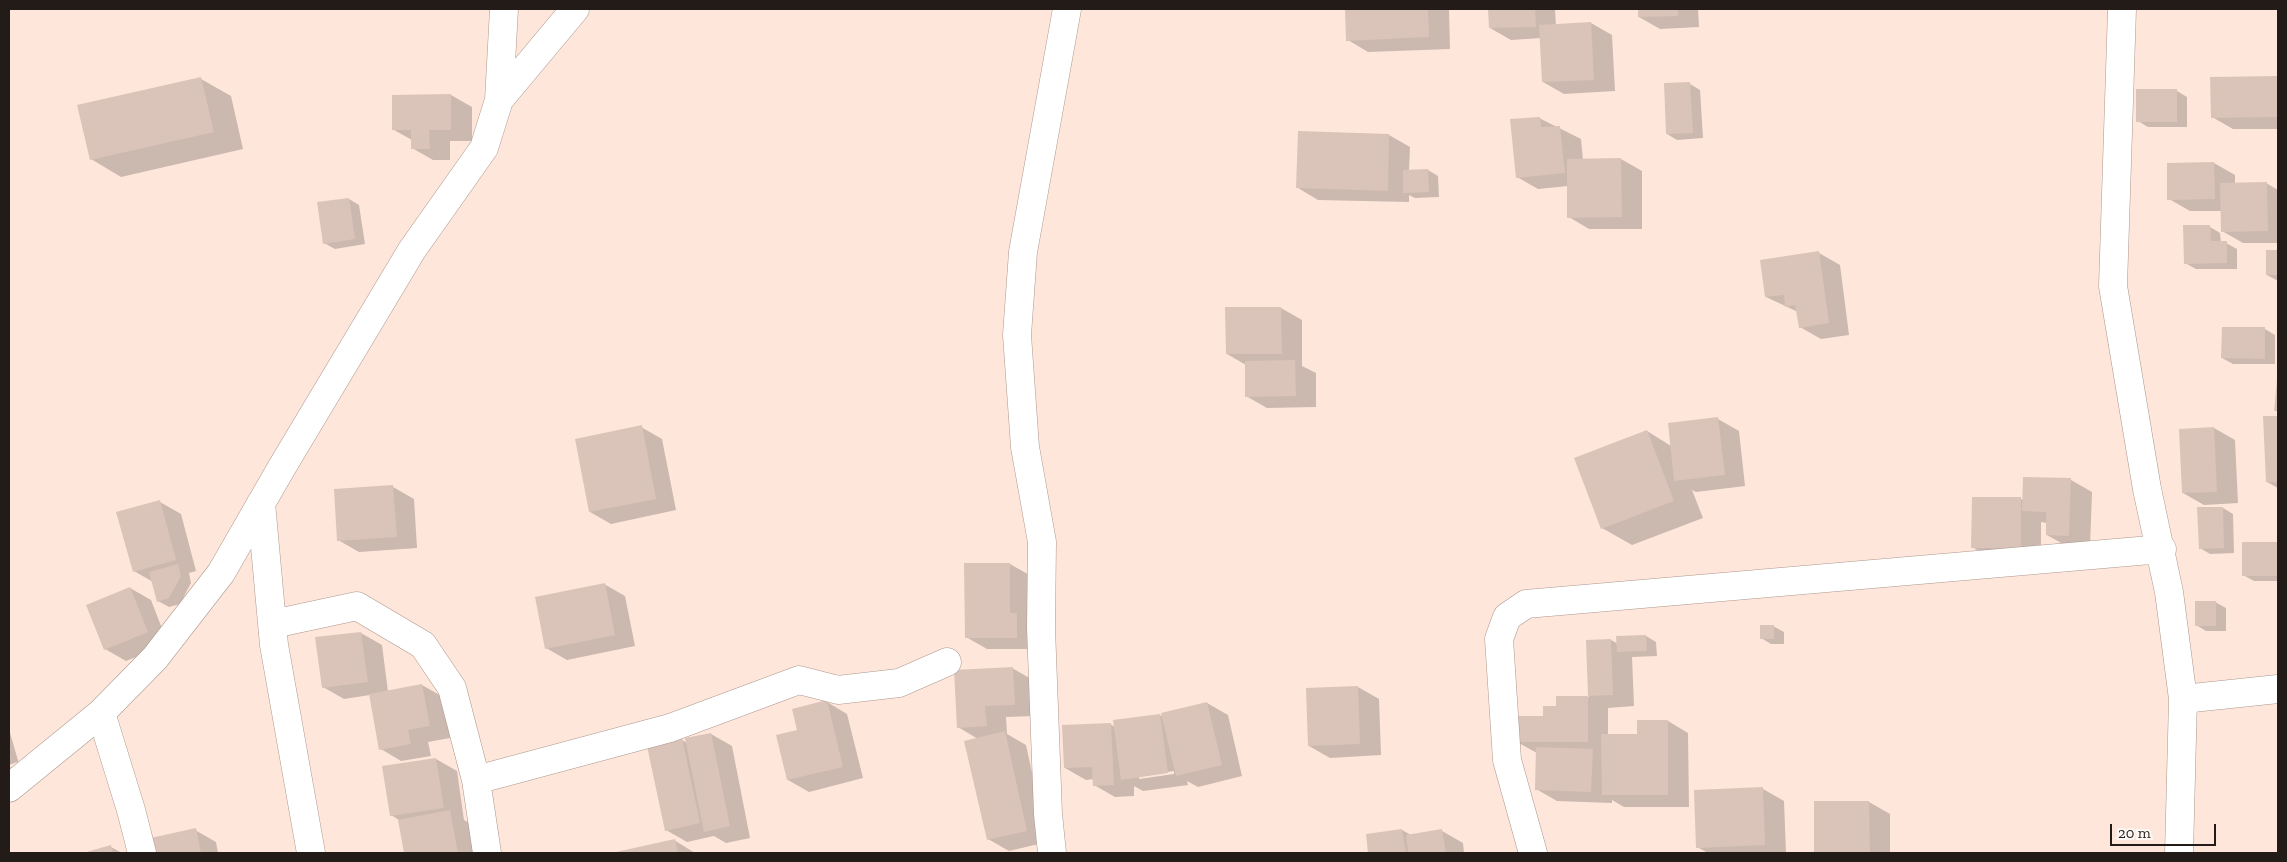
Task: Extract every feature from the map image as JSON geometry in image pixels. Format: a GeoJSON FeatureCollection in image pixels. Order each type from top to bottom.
{"type":"FeatureCollection","features":[{"type":"Feature","properties":{"kind":"street"},"geometry":{"type":"LineString","coordinates":[[9,788],[102,713],[155,658],[221,574],[261,503],[412,250],[484,148],[499,100],[504,9]]}},
{"type":"Feature","properties":{"kind":"street"},"geometry":{"type":"LineString","coordinates":[[499,100],[575,9]]}},
{"type":"Feature","properties":{"kind":"street"},"geometry":{"type":"LineString","coordinates":[[1052,853],[1048,814],[1041,628],[1042,542],[1025,447],[1017,335],[1023,252],[1066,9]]}},
{"type":"Feature","properties":{"kind":"street"},"geometry":{"type":"LineString","coordinates":[[2122,9],[2113,286],[2147,489],[2162,549],[2183,698],[2179,853]]}},
{"type":"Feature","properties":{"kind":"street"},"geometry":{"type":"LineString","coordinates":[[261,503],[272,624],[311,853]]}},
{"type":"Feature","properties":{"kind":"street"},"geometry":{"type":"LineString","coordinates":[[1533,853],[1507,760],[1499,639],[1507,617],[1526,604],[2162,549]]}},
{"type":"Feature","properties":{"kind":"street"},"geometry":{"type":"LineString","coordinates":[[272,624],[357,606],[423,645],[452,688],[476,780],[487,853]]}},
{"type":"Feature","properties":{"kind":"street"},"geometry":{"type":"LineString","coordinates":[[476,780],[670,728],[799,680],[838,690],[899,683],[947,662]]}},
{"type":"Feature","properties":{"kind":"street"},"geometry":{"type":"LineString","coordinates":[[2183,698],[2278,689]]}},
{"type":"Feature","properties":{"kind":"street"},"geometry":{"type":"LineString","coordinates":[[102,713],[132,810],[142,853]]}},
{"type":"Feature","properties":{"kind":"building"},"geometry":{"type":"Polygon","coordinates":[[[1345,9],[1428,9],[1429,37],[1346,41],[1345,9]]]}},
{"type":"Feature","properties":{"kind":"building"},"geometry":{"type":"Polygon","coordinates":[[[1488,9],[1535,9],[1536,27],[1489,28],[1488,9]]]}},
{"type":"Feature","properties":{"kind":"building"},"geometry":{"type":"Polygon","coordinates":[[[1638,9],[1678,9],[1678,16],[1638,17],[1638,9]]]}},
{"type":"Feature","properties":{"kind":"building"},"geometry":{"type":"Polygon","coordinates":[[[1591,22],[1594,80],[1542,82],[1539,25],[1591,22]]]}},
{"type":"Feature","properties":{"kind":"building"},"geometry":{"type":"Polygon","coordinates":[[[2278,76],[2278,117],[2211,118],[2210,77],[2278,76]]]}},
{"type":"Feature","properties":{"kind":"building"},"geometry":{"type":"Polygon","coordinates":[[[201,77],[214,132],[90,160],[77,105],[201,77]]]}},
{"type":"Feature","properties":{"kind":"building"},"geometry":{"type":"Polygon","coordinates":[[[1690,82],[1693,133],[1666,134],[1664,83],[1690,82]]]}},
{"type":"Feature","properties":{"kind":"building"},"geometry":{"type":"Polygon","coordinates":[[[2136,89],[2177,89],[2177,122],[2136,122],[2136,89]]]}},
{"type":"Feature","properties":{"kind":"building"},"geometry":{"type":"Polygon","coordinates":[[[451,94],[451,130],[429,130],[430,149],[411,149],[411,130],[392,130],[392,95],[451,94]]]}},
{"type":"Feature","properties":{"kind":"building"},"geometry":{"type":"Polygon","coordinates":[[[1540,117],[1541,127],[1560,126],[1565,173],[1516,178],[1510,119],[1540,117]]]}},
{"type":"Feature","properties":{"kind":"building"},"geometry":{"type":"Polygon","coordinates":[[[1298,131],[1389,134],[1388,191],[1296,188],[1298,131]]]}},
{"type":"Feature","properties":{"kind":"building"},"geometry":{"type":"Polygon","coordinates":[[[1621,158],[1622,217],[1567,218],[1567,159],[1621,158]]]}},
{"type":"Feature","properties":{"kind":"building"},"geometry":{"type":"Polygon","coordinates":[[[2214,162],[2215,199],[2167,200],[2167,163],[2214,162]]]}},
{"type":"Feature","properties":{"kind":"building"},"geometry":{"type":"Polygon","coordinates":[[[1428,169],[1429,192],[1403,193],[1403,170],[1428,169]]]}},
{"type":"Feature","properties":{"kind":"building"},"geometry":{"type":"Polygon","coordinates":[[[2267,182],[2268,231],[2221,232],[2220,183],[2267,182]]]}},
{"type":"Feature","properties":{"kind":"building"},"geometry":{"type":"Polygon","coordinates":[[[349,198],[355,239],[323,244],[317,202],[349,198]]]}},
{"type":"Feature","properties":{"kind":"building"},"geometry":{"type":"Polygon","coordinates":[[[2183,225],[2210,225],[2211,241],[2227,241],[2227,263],[2184,264],[2183,225]]]}},
{"type":"Feature","properties":{"kind":"building"},"geometry":{"type":"Polygon","coordinates":[[[2266,250],[2278,250],[2278,275],[2266,275],[2266,250]]]}},
{"type":"Feature","properties":{"kind":"building"},"geometry":{"type":"Polygon","coordinates":[[[1819,251],[1829,323],[1799,328],[1795,305],[1785,307],[1784,295],[1765,297],[1760,260],[1819,251]]]}},
{"type":"Feature","properties":{"kind":"building"},"geometry":{"type":"Polygon","coordinates":[[[1225,307],[1281,307],[1282,354],[1226,354],[1225,307]]]}},
{"type":"Feature","properties":{"kind":"building"},"geometry":{"type":"Polygon","coordinates":[[[2222,327],[2265,327],[2265,359],[2221,358],[2222,327]]]}},
{"type":"Feature","properties":{"kind":"building"},"geometry":{"type":"Polygon","coordinates":[[[1295,360],[1296,396],[1245,397],[1245,361],[1295,360]]]}},
{"type":"Feature","properties":{"kind":"building"},"geometry":{"type":"Polygon","coordinates":[[[2277,380],[2278,411],[2274,411],[2277,380]]]}},
{"type":"Feature","properties":{"kind":"building"},"geometry":{"type":"Polygon","coordinates":[[[2263,416],[2278,416],[2278,482],[2266,482],[2263,416]]]}},
{"type":"Feature","properties":{"kind":"building"},"geometry":{"type":"Polygon","coordinates":[[[1718,417],[1725,475],[1674,481],[1668,423],[1718,417]]]}},
{"type":"Feature","properties":{"kind":"building"},"geometry":{"type":"Polygon","coordinates":[[[642,425],[656,499],[589,512],[575,439],[642,425]]]}},
{"type":"Feature","properties":{"kind":"building"},"geometry":{"type":"Polygon","coordinates":[[[2214,427],[2217,492],[2182,493],[2179,429],[2214,427]]]}},
{"type":"Feature","properties":{"kind":"building"},"geometry":{"type":"Polygon","coordinates":[[[1647,430],[1674,501],[1601,529],[1574,458],[1647,430]]]}},
{"type":"Feature","properties":{"kind":"building"},"geometry":{"type":"Polygon","coordinates":[[[2023,477],[2071,478],[2069,536],[2046,535],[2046,512],[2022,511],[2023,477]]]}},
{"type":"Feature","properties":{"kind":"building"},"geometry":{"type":"Polygon","coordinates":[[[393,485],[397,537],[337,541],[334,489],[393,485]]]}},
{"type":"Feature","properties":{"kind":"building"},"geometry":{"type":"Polygon","coordinates":[[[1972,497],[2021,497],[2021,548],[1971,548],[1972,497]]]}},
{"type":"Feature","properties":{"kind":"building"},"geometry":{"type":"Polygon","coordinates":[[[160,500],[176,560],[133,572],[116,512],[160,500]]]}},
{"type":"Feature","properties":{"kind":"building"},"geometry":{"type":"Polygon","coordinates":[[[2197,507],[2223,507],[2224,548],[2199,549],[2197,507]]]}},
{"type":"Feature","properties":{"kind":"building"},"geometry":{"type":"Polygon","coordinates":[[[2242,542],[2277,542],[2278,576],[2242,576],[2242,542]]]}},
{"type":"Feature","properties":{"kind":"building"},"geometry":{"type":"Polygon","coordinates":[[[964,563],[1010,563],[1010,613],[1017,613],[1017,638],[965,638],[964,563]]]}},
{"type":"Feature","properties":{"kind":"building"},"geometry":{"type":"Polygon","coordinates":[[[178,564],[181,576],[169,598],[157,602],[149,572],[178,564]]]}},
{"type":"Feature","properties":{"kind":"building"},"geometry":{"type":"Polygon","coordinates":[[[605,583],[615,635],[545,649],[535,597],[605,583]]]}},
{"type":"Feature","properties":{"kind":"building"},"geometry":{"type":"Polygon","coordinates":[[[130,587],[148,632],[104,650],[86,605],[130,587]]]}},
{"type":"Feature","properties":{"kind":"building"},"geometry":{"type":"Polygon","coordinates":[[[2195,601],[2216,601],[2216,626],[2195,626],[2195,601]]]}},
{"type":"Feature","properties":{"kind":"building"},"geometry":{"type":"Polygon","coordinates":[[[1760,625],[1774,625],[1774,639],[1760,639],[1760,625]]]}},
{"type":"Feature","properties":{"kind":"building"},"geometry":{"type":"Polygon","coordinates":[[[361,632],[368,682],[322,688],[315,637],[361,632]]]}},
{"type":"Feature","properties":{"kind":"building"},"geometry":{"type":"Polygon","coordinates":[[[1646,635],[1647,651],[1617,652],[1616,636],[1646,635]]]}},
{"type":"Feature","properties":{"kind":"building"},"geometry":{"type":"Polygon","coordinates":[[[1611,639],[1613,695],[1588,696],[1586,640],[1611,639]]]}},
{"type":"Feature","properties":{"kind":"building"},"geometry":{"type":"Polygon","coordinates":[[[1013,667],[1015,705],[985,706],[987,726],[957,728],[954,670],[1013,667]]]}},
{"type":"Feature","properties":{"kind":"building"},"geometry":{"type":"Polygon","coordinates":[[[422,684],[430,726],[408,730],[411,744],[379,750],[369,694],[422,684]]]}},
{"type":"Feature","properties":{"kind":"building"},"geometry":{"type":"Polygon","coordinates":[[[1358,686],[1360,744],[1308,746],[1306,688],[1358,686]]]}},
{"type":"Feature","properties":{"kind":"building"},"geometry":{"type":"Polygon","coordinates":[[[1556,696],[1588,696],[1588,742],[1516,742],[1516,716],[1543,716],[1543,706],[1556,706],[1556,696]]]}},
{"type":"Feature","properties":{"kind":"building"},"geometry":{"type":"Polygon","coordinates":[[[827,700],[843,767],[787,780],[776,735],[797,730],[792,709],[827,700]]]}},
{"type":"Feature","properties":{"kind":"building"},"geometry":{"type":"Polygon","coordinates":[[[1207,702],[1222,765],[1176,776],[1161,713],[1207,702]]]}},
{"type":"Feature","properties":{"kind":"building"},"geometry":{"type":"Polygon","coordinates":[[[1160,714],[1168,773],[1121,780],[1113,720],[1160,714]]]}},
{"type":"Feature","properties":{"kind":"building"},"geometry":{"type":"Polygon","coordinates":[[[1637,720],[1668,720],[1668,795],[1602,795],[1601,734],[1637,734],[1637,720]]]}},
{"type":"Feature","properties":{"kind":"building"},"geometry":{"type":"Polygon","coordinates":[[[1111,723],[1114,785],[1093,786],[1092,767],[1064,768],[1062,725],[1111,723]]]}},
{"type":"Feature","properties":{"kind":"building"},"geometry":{"type":"Polygon","coordinates":[[[1005,731],[1027,831],[987,840],[964,741],[1005,731]]]}},
{"type":"Feature","properties":{"kind":"building"},"geometry":{"type":"Polygon","coordinates":[[[711,733],[730,826],[704,832],[685,738],[711,733]]]}},
{"type":"Feature","properties":{"kind":"building"},"geometry":{"type":"Polygon","coordinates":[[[682,738],[700,823],[665,831],[647,746],[682,738]]]}},
{"type":"Feature","properties":{"kind":"building"},"geometry":{"type":"Polygon","coordinates":[[[1536,747],[1593,749],[1591,792],[1535,790],[1536,747]]]}},
{"type":"Feature","properties":{"kind":"building"},"geometry":{"type":"Polygon","coordinates":[[[436,758],[444,808],[390,816],[382,766],[436,758]]]}},
{"type":"Feature","properties":{"kind":"building"},"geometry":{"type":"Polygon","coordinates":[[[1763,787],[1765,845],[1696,848],[1694,790],[1763,787]]]}},
{"type":"Feature","properties":{"kind":"building"},"geometry":{"type":"Polygon","coordinates":[[[1814,801],[1869,801],[1870,853],[1814,853],[1814,801]]]}},
{"type":"Feature","properties":{"kind":"building"},"geometry":{"type":"Polygon","coordinates":[[[450,810],[458,853],[404,853],[398,820],[450,810]]]}},
{"type":"Feature","properties":{"kind":"building"},"geometry":{"type":"Polygon","coordinates":[[[196,828],[201,853],[149,853],[146,839],[196,828]]]}},
{"type":"Feature","properties":{"kind":"building"},"geometry":{"type":"Polygon","coordinates":[[[1402,829],[1406,853],[1368,853],[1366,834],[1402,829]]]}},
{"type":"Feature","properties":{"kind":"building"},"geometry":{"type":"Polygon","coordinates":[[[1442,829],[1446,853],[1408,853],[1406,835],[1442,829]]]}},
{"type":"Feature","properties":{"kind":"building"},"geometry":{"type":"Polygon","coordinates":[[[675,839],[678,853],[616,853],[616,852],[675,839]]]}},
{"type":"Feature","properties":{"kind":"building"},"geometry":{"type":"Polygon","coordinates":[[[111,845],[113,853],[83,853],[111,845]]]}}]}
